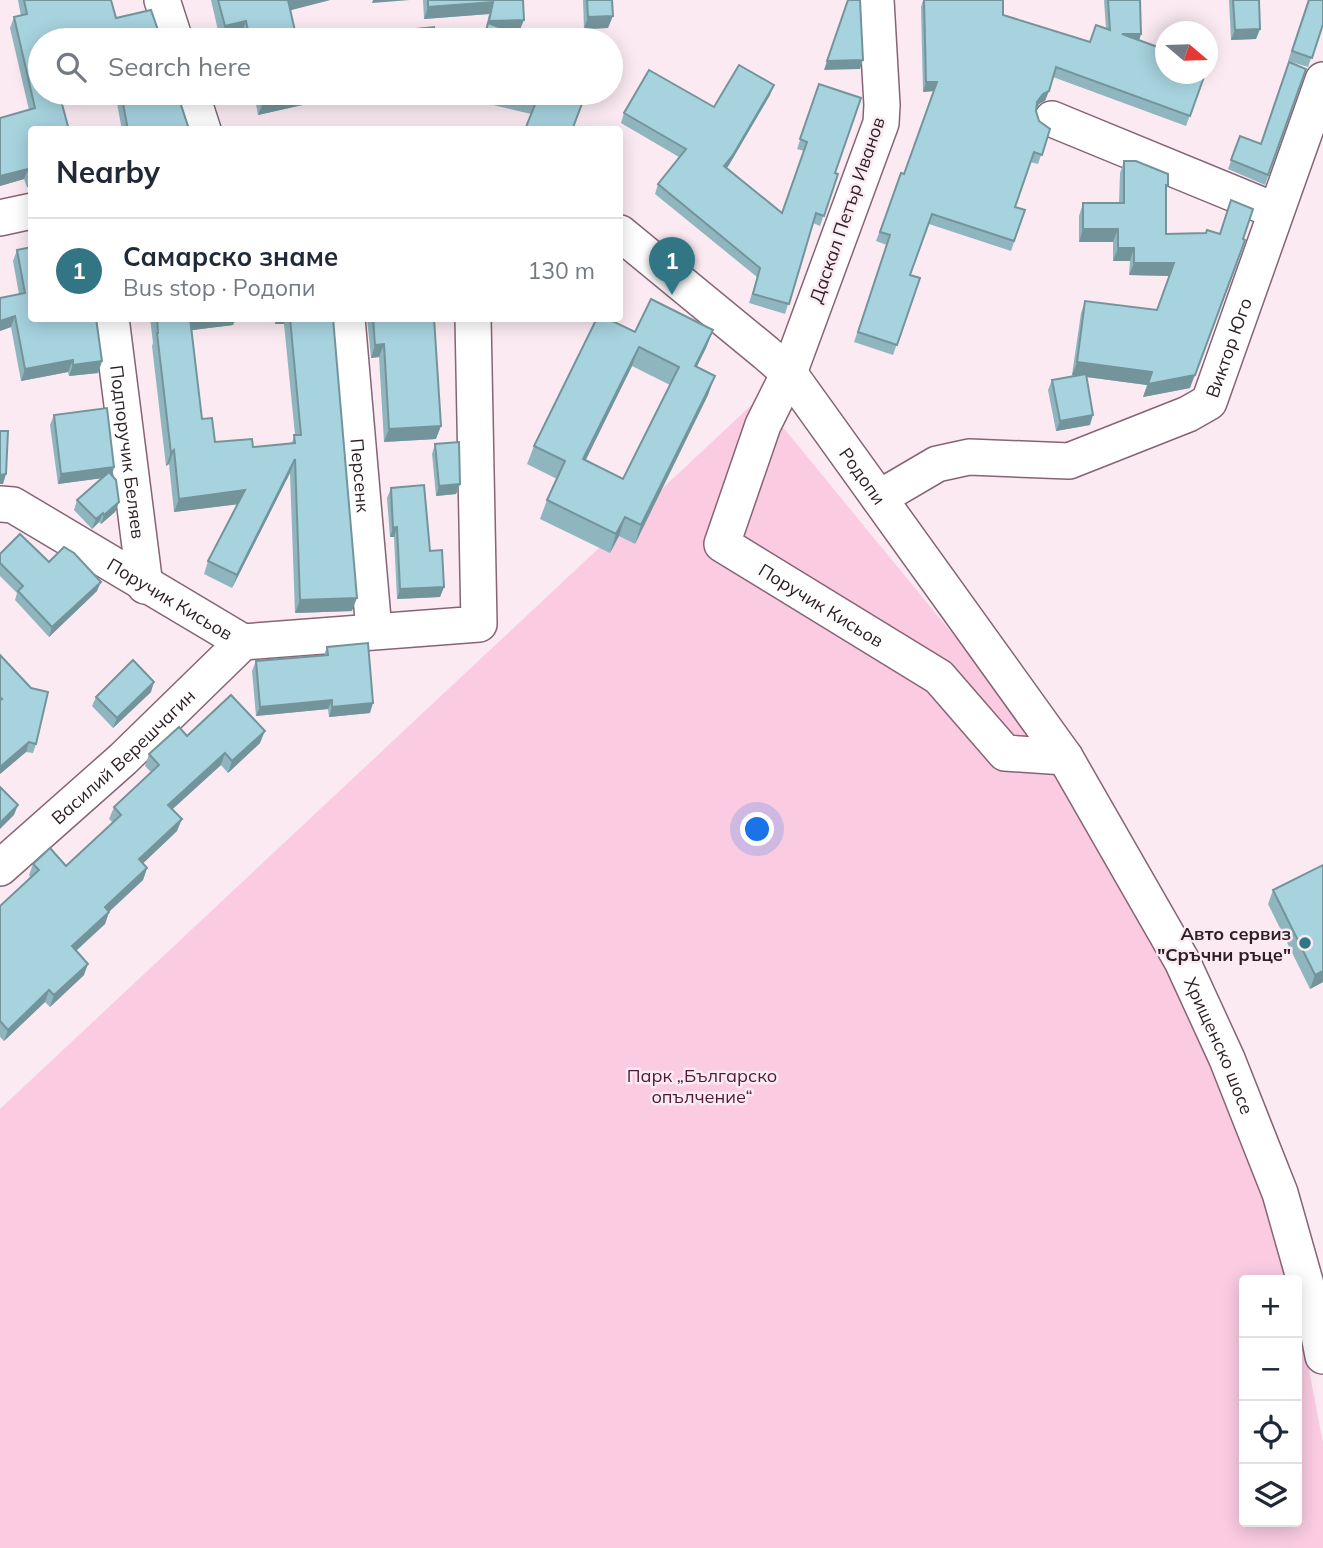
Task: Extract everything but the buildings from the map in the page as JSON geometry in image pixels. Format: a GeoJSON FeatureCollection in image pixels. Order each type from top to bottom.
{"type":"FeatureCollection","features":[{"type":"Feature","properties":{"kind":"street"},"geometry":{"type":"LineString","coordinates":[[162,0],[171,28]]}},
{"type":"Feature","properties":{"kind":"street","name":"Даскал Петър Иванов"},"geometry":{"type":"LineString","coordinates":[[789,373],[881,123],[876,0]]}},
{"type":"Feature","properties":{"kind":"street","name":"Виктор Юго"},"geometry":{"type":"LineString","coordinates":[[878,498],[937,464],[969,457],[1069,461],[1188,414],[1209,402],[1323,80]]}},
{"type":"Feature","properties":{"kind":"street"},"geometry":{"type":"LineString","coordinates":[[195,105],[202,126]]}},
{"type":"Feature","properties":{"kind":"street"},"geometry":{"type":"LineString","coordinates":[[1052,119],[1276,211]]}},
{"type":"Feature","properties":{"kind":"street"},"geometry":{"type":"LineString","coordinates":[[0,218],[28,212]]}},
{"type":"Feature","properties":{"kind":"street","name":"Родопи"},"geometry":{"type":"LineString","coordinates":[[623,235],[789,373],[1065,757]]}},
{"type":"Feature","properties":{"kind":"street","name":"Подпоручик Беляев"},"geometry":{"type":"LineString","coordinates":[[112,322],[145,586]]}},
{"type":"Feature","properties":{"kind":"street","name":"Персенк"},"geometry":{"type":"LineString","coordinates":[[347,322],[374,631]]}},
{"type":"Feature","properties":{"kind":"street","name":"Поручик Кисьов"},"geometry":{"type":"LineString","coordinates":[[4,508],[243,642],[479,624],[472,322]]}},
{"type":"Feature","properties":{"kind":"street","name":"Поручик Кисьов"},"geometry":{"type":"LineString","coordinates":[[789,373],[763,425],[722,544],[939,677],[1005,753],[1065,757]]}},
{"type":"Feature","properties":{"kind":"street","name":"Василий Верешчагин"},"geometry":{"type":"LineString","coordinates":[[0,868],[123,759],[243,642]]}},
{"type":"Feature","properties":{"kind":"street","name":"Хрищенско шосе"},"geometry":{"type":"LineString","coordinates":[[1065,757],[1182,961],[1227,1059],[1280,1193],[1316,1320],[1323,1356]]}},
{"type":"Feature","properties":{"kind":"green space","name":"Парк „Българско опълчение“"},"geometry":{"type":"Polygon","coordinates":[[[759,398],[1047,749],[1213,1052],[1290,1275],[1239,1275],[1239,1527],[1302,1527],[1302,1333],[1323,1443],[1323,1548],[0,1548],[0,1109],[759,398]]]}},
{"type":"Feature","properties":{"kind":"place","name":"Самарско знаме"},"geometry":{"type":"Point","coordinates":[672,295]}},
{"type":"Feature","properties":{"kind":"place","name":"Авто сервиз \"Сръчни ръце\""},"geometry":{"type":"Point","coordinates":[1305,943]}}]}
